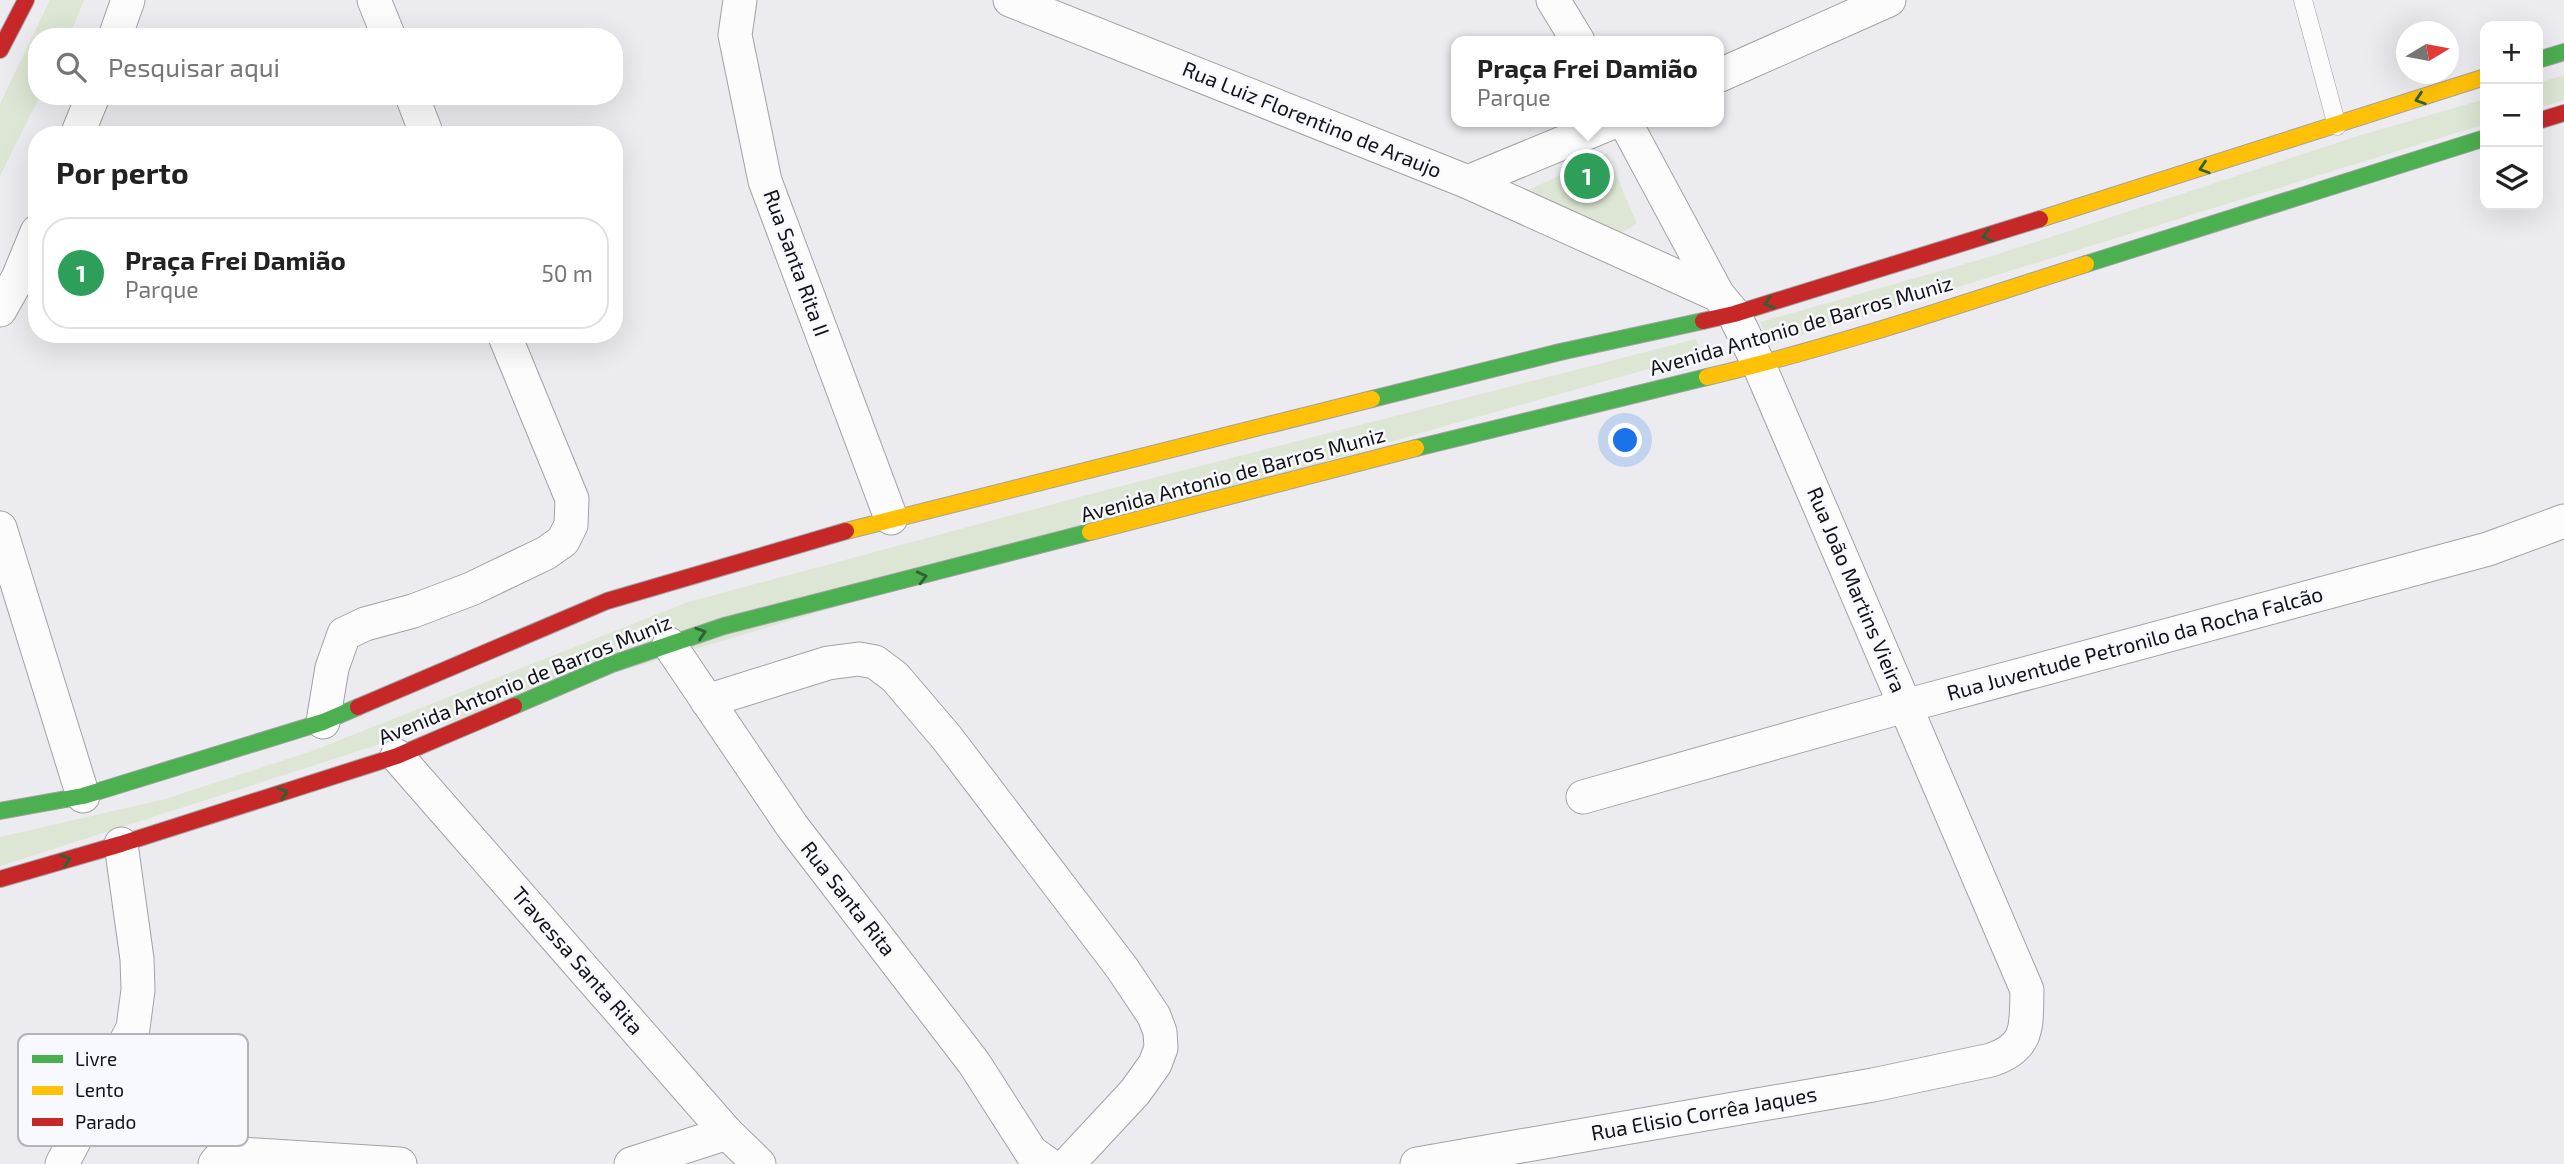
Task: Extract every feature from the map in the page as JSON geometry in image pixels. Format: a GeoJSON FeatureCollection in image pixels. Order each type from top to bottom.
{"type":"FeatureCollection","features":[{"type":"Feature","properties":{"kind":"main road"},"geometry":{"type":"LineString","coordinates":[[0,50],[26,0]]}},
{"type":"Feature","properties":{"kind":"main road"},"geometry":{"type":"LineString","coordinates":[[2543,58],[2564,52]]}},
{"type":"Feature","properties":{"kind":"main road","name":"Avenida Antonio de Barros Muniz"},"geometry":{"type":"LineString","coordinates":[[0,811],[83,796],[323,722],[607,601],[891,519],[1560,352],[2337,126],[2480,79]]}},
{"type":"Feature","properties":{"kind":"main road"},"geometry":{"type":"LineString","coordinates":[[2543,119],[2564,113]]}},
{"type":"Feature","properties":{"kind":"main road","name":"Avenida Antonio de Barros Muniz"},"geometry":{"type":"LineString","coordinates":[[0,878],[121,844],[397,756],[612,664],[724,626],[1479,432],[1759,365],[1908,321],[2480,140]]}},
{"type":"Feature","properties":{"kind":"street"},"geometry":{"type":"LineString","coordinates":[[118,28],[128,0]]}},
{"type":"Feature","properties":{"kind":"street"},"geometry":{"type":"LineString","coordinates":[[374,0],[385,28]]}},
{"type":"Feature","properties":{"kind":"street","name":"Rua Santa Rita II"},"geometry":{"type":"LineString","coordinates":[[740,0],[735,35],[765,181],[891,519]]}},
{"type":"Feature","properties":{"kind":"street","name":"Rua Luiz Florentino de Araujo"},"geometry":{"type":"LineString","coordinates":[[1010,0],[1468,182],[1601,127]]}},
{"type":"Feature","properties":{"kind":"street"},"geometry":{"type":"LineString","coordinates":[[1553,0],[1575,36]]}},
{"type":"Feature","properties":{"kind":"street"},"geometry":{"type":"LineString","coordinates":[[1724,73],[1889,0]]}},
{"type":"Feature","properties":{"kind":"street"},"geometry":{"type":"LineString","coordinates":[[81,126],[89,105]]}},
{"type":"Feature","properties":{"kind":"street"},"geometry":{"type":"LineString","coordinates":[[415,105],[423,126]]}},
{"type":"Feature","properties":{"kind":"street","name":"Rua João Martins Vieira"},"geometry":{"type":"LineString","coordinates":[[1628,127],[1759,365],[2027,990],[2026,1023],[2021,1042],[2007,1055],[1991,1060]]}},
{"type":"Feature","properties":{"kind":"street"},"geometry":{"type":"LineString","coordinates":[[1468,182],[1726,304]]}},
{"type":"Feature","properties":{"kind":"street"},"geometry":{"type":"LineString","coordinates":[[0,310],[28,254]]}},
{"type":"Feature","properties":{"kind":"street"},"geometry":{"type":"LineString","coordinates":[[323,722],[332,668],[344,634],[365,624],[413,611],[471,589],[534,559],[563,541],[571,526],[572,499],[508,343]]}},
{"type":"Feature","properties":{"kind":"street","name":"Rua Juventude Petronilo da Rocha Falcão"},"geometry":{"type":"LineString","coordinates":[[1583,797],[1905,706],[2488,549],[2564,521]]}},
{"type":"Feature","properties":{"kind":"street"},"geometry":{"type":"LineString","coordinates":[[0,528],[83,796]]}},
{"type":"Feature","properties":{"kind":"street","name":"Rua Santa Rita"},"geometry":{"type":"LineString","coordinates":[[669,644],[792,826],[974,1063],[1034,1160]]}},
{"type":"Feature","properties":{"kind":"street"},"geometry":{"type":"LineString","coordinates":[[707,701],[828,663],[859,659],[875,662],[895,677],[947,738],[1122,968],[1154,1016],[1160,1032],[1161,1048],[1156,1064],[1135,1093],[1068,1164]]}},
{"type":"Feature","properties":{"kind":"street","name":"Travessa Santa Rita"},"geometry":{"type":"LineString","coordinates":[[397,756],[727,1133],[759,1164]]}},
{"type":"Feature","properties":{"kind":"street"},"geometry":{"type":"LineString","coordinates":[[121,844],[138,990],[130,1034]]}},
{"type":"Feature","properties":{"kind":"street","name":"Rua Elisio Corrêa Jaques"},"geometry":{"type":"LineString","coordinates":[[1417,1164],[1873,1085],[1991,1060]]}},
{"type":"Feature","properties":{"kind":"street"},"geometry":{"type":"LineString","coordinates":[[631,1164],[727,1133]]}},
{"type":"Feature","properties":{"kind":"street"},"geometry":{"type":"LineString","coordinates":[[62,1164],[71,1146]]}},
{"type":"Feature","properties":{"kind":"street"},"geometry":{"type":"LineString","coordinates":[[221,1160],[241,1154],[400,1164]]}},
{"type":"Feature","properties":{"kind":"lane"},"geometry":{"type":"LineString","coordinates":[[2302,0],[2337,126]]}},
{"type":"Feature","properties":{"kind":"green space"},"geometry":{"type":"Polygon","coordinates":[[[50,0],[84,0],[73,28],[37,28],[50,0]]]}},
{"type":"Feature","properties":{"kind":"green space"},"geometry":{"type":"Polygon","coordinates":[[[28,46],[28,105],[36,105],[0,176],[0,104],[28,46]]]}},
{"type":"Feature","properties":{"kind":"green space"},"geometry":{"type":"Polygon","coordinates":[[[2564,75],[2564,100],[2543,106],[2543,81],[2564,75]]]}},
{"type":"Feature","properties":{"kind":"green space"},"geometry":{"type":"Polygon","coordinates":[[[2480,100],[2480,126],[1771,345],[1760,322],[1989,257],[2361,135],[2480,100]]]}},
{"type":"Feature","properties":{"kind":"green space"},"geometry":{"type":"Polygon","coordinates":[[[1607,153],[1637,224],[1607,240],[1510,199],[1607,153]]]}},
{"type":"Feature","properties":{"kind":"green space"},"geometry":{"type":"Polygon","coordinates":[[[1696,339],[1702,354],[1431,430],[446,723],[0,866],[0,837],[165,799],[312,751],[688,602],[1083,496],[1696,339]]]}},
{"type":"Feature","properties":{"kind":"traffic: fast"},"geometry":{"type":"LineString","coordinates":[[2543,58],[2564,52]]}},
{"type":"Feature","properties":{"kind":"traffic: fast"},"geometry":{"type":"LineString","coordinates":[[2086,264],[2480,140]]}},
{"type":"Feature","properties":{"kind":"traffic: fast"},"geometry":{"type":"LineString","coordinates":[[1372,399],[1560,352],[1703,321]]}},
{"type":"Feature","properties":{"kind":"traffic: fast"},"geometry":{"type":"LineString","coordinates":[[1416,448],[1707,377]]}},
{"type":"Feature","properties":{"kind":"traffic: fast"},"geometry":{"type":"LineString","coordinates":[[514,706],[612,664],[724,626],[1090,532]]}},
{"type":"Feature","properties":{"kind":"traffic: fast"},"geometry":{"type":"LineString","coordinates":[[0,811],[83,796],[323,722],[358,707]]}},
{"type":"Feature","properties":{"kind":"traffic: slow"},"geometry":{"type":"LineString","coordinates":[[2040,219],[2480,79]]}},
{"type":"Feature","properties":{"kind":"traffic: slow"},"geometry":{"type":"LineString","coordinates":[[1707,377],[1850,339],[2086,264]]}},
{"type":"Feature","properties":{"kind":"traffic: slow"},"geometry":{"type":"LineString","coordinates":[[846,531],[1372,399]]}},
{"type":"Feature","properties":{"kind":"traffic: slow"},"geometry":{"type":"LineString","coordinates":[[1090,532],[1416,448]]}},
{"type":"Feature","properties":{"kind":"traffic: jam"},"geometry":{"type":"LineString","coordinates":[[0,50],[26,0]]}},
{"type":"Feature","properties":{"kind":"traffic: jam"},"geometry":{"type":"LineString","coordinates":[[2543,119],[2564,113]]}},
{"type":"Feature","properties":{"kind":"traffic: jam"},"geometry":{"type":"LineString","coordinates":[[1703,321],[1734,314],[2040,219]]}},
{"type":"Feature","properties":{"kind":"traffic: jam"},"geometry":{"type":"LineString","coordinates":[[358,707],[607,601],[846,531]]}},
{"type":"Feature","properties":{"kind":"traffic: jam"},"geometry":{"type":"LineString","coordinates":[[0,879],[121,844],[397,756],[514,706]]}},
{"type":"Feature","properties":{"kind":"place","name":"Praça Frei Damião"},"geometry":{"type":"Point","coordinates":[1587,176]}}]}
